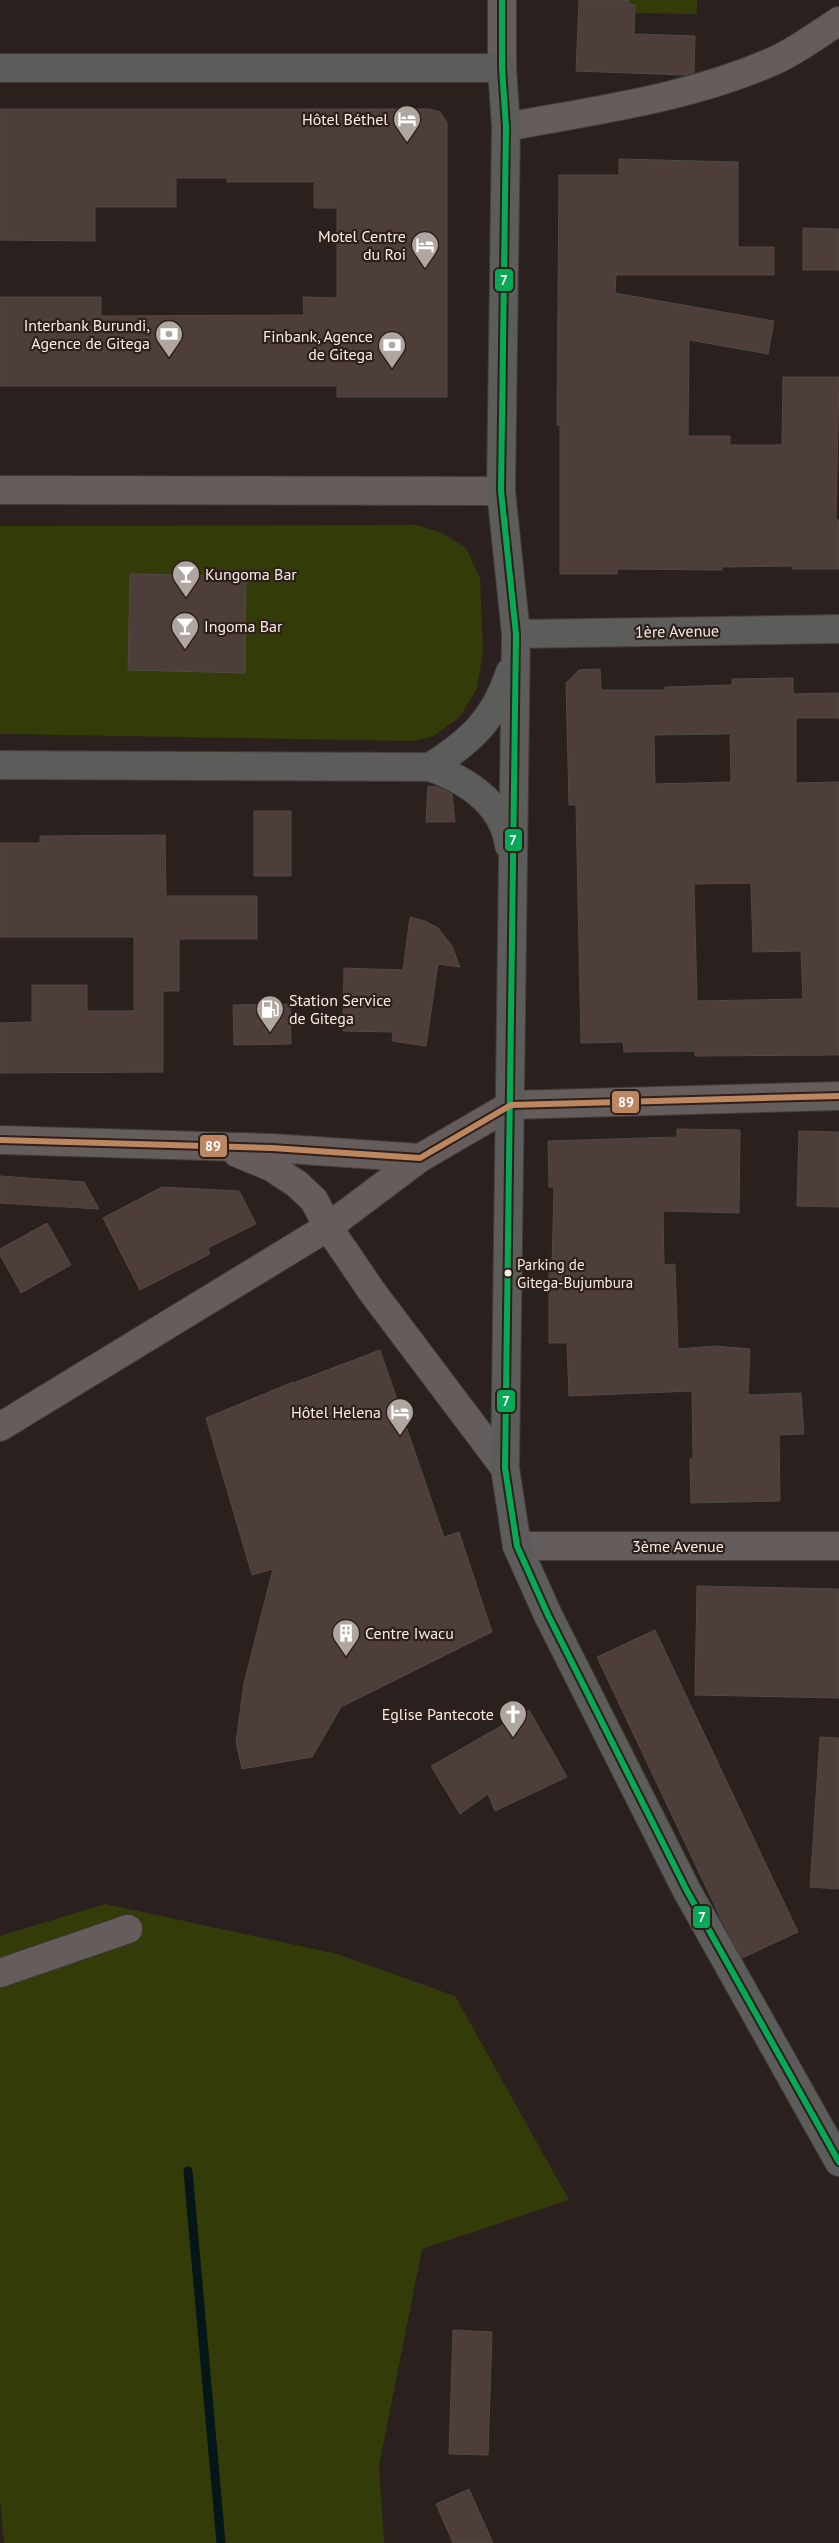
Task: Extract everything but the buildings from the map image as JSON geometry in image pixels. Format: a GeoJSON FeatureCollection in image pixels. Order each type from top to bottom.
{"type":"FeatureCollection","features":[{"type":"Feature","properties":{"kind":"main road"},"geometry":{"type":"LineString","coordinates":[[0,68],[502,68],[506,127],[501,491],[516,644],[505,1468],[517,1546],[548,1615],[687,1891],[839,2162]]}},
{"type":"Feature","properties":{"kind":"main road","name":"1ère Avenue"},"geometry":{"type":"LineString","coordinates":[[516,644],[839,629]]}},
{"type":"Feature","properties":{"kind":"main road"},"geometry":{"type":"LineString","coordinates":[[430,767],[473,736],[489,717],[503,692],[516,644]]}},
{"type":"Feature","properties":{"kind":"main road"},"geometry":{"type":"LineString","coordinates":[[0,765],[430,767],[457,777],[480,793],[496,814],[508,838],[512,869]]}},
{"type":"Feature","properties":{"kind":"street"},"geometry":{"type":"LineString","coordinates":[[502,0],[502,68]]}},
{"type":"Feature","properties":{"kind":"street"},"geometry":{"type":"LineString","coordinates":[[506,127],[672,95],[724,81],[779,58],[839,21]]}},
{"type":"Feature","properties":{"kind":"street"},"geometry":{"type":"LineString","coordinates":[[0,490],[501,491]]}},
{"type":"Feature","properties":{"kind":"street"},"geometry":{"type":"LineString","coordinates":[[0,1427],[328,1227],[420,1158],[511,1105],[839,1096]]}},
{"type":"Feature","properties":{"kind":"street"},"geometry":{"type":"LineString","coordinates":[[0,1140],[272,1148],[420,1158]]}},
{"type":"Feature","properties":{"kind":"street"},"geometry":{"type":"LineString","coordinates":[[190,1147],[236,1152],[271,1167],[297,1184],[314,1200],[328,1227],[373,1294],[505,1468]]}},
{"type":"Feature","properties":{"kind":"street","name":"3ème Avenue"},"geometry":{"type":"LineString","coordinates":[[517,1546],[839,1546]]}},
{"type":"Feature","properties":{"kind":"street"},"geometry":{"type":"LineString","coordinates":[[0,1973],[128,1929]]}},
{"type":"Feature","properties":{"kind":"green space"},"geometry":{"type":"Polygon","coordinates":[[[628,0],[697,0],[697,14],[635,13],[635,5],[628,4],[628,0]]]}},
{"type":"Feature","properties":{"kind":"green space"},"geometry":{"type":"Polygon","coordinates":[[[417,525],[442,533],[466,548],[480,578],[483,652],[477,688],[460,717],[434,736],[412,741],[0,734],[0,526],[417,525]]]}},
{"type":"Feature","properties":{"kind":"green space"},"geometry":{"type":"Polygon","coordinates":[[[105,1904],[337,1954],[455,1996],[569,2200],[422,2249],[379,2466],[384,2543],[4,2543],[0,2498],[0,1936],[105,1904]]]}},
{"type":"Feature","properties":{"kind":"waterway"},"geometry":{"type":"LineString","coordinates":[[188,2171],[221,2543]]}},
{"type":"Feature","properties":{"kind":"transit line","name":"7"},"geometry":{"type":"LineString","coordinates":[[502,0],[502,68],[506,127],[501,491],[516,634],[505,1468],[517,1546],[548,1615],[687,1891],[839,2162]]}},
{"type":"Feature","properties":{"kind":"transit line","name":"89"},"geometry":{"type":"LineString","coordinates":[[0,1140],[272,1148],[420,1158],[511,1105],[839,1096]]}},
{"type":"Feature","properties":{"kind":"place","name":"Hôtel Béthel"},"geometry":{"type":"Point","coordinates":[407,143]}},
{"type":"Feature","properties":{"kind":"place","name":"Motel Centre du Roi"},"geometry":{"type":"Point","coordinates":[425,269]}},
{"type":"Feature","properties":{"kind":"place","name":"Interbank Burundi, Agence de Gitega"},"geometry":{"type":"Point","coordinates":[169,358]}},
{"type":"Feature","properties":{"kind":"place","name":"Finbank, Agence de Gitega"},"geometry":{"type":"Point","coordinates":[392,369]}},
{"type":"Feature","properties":{"kind":"place","name":"Kungoma Bar"},"geometry":{"type":"Point","coordinates":[186,598]}},
{"type":"Feature","properties":{"kind":"place","name":"Ingoma Bar"},"geometry":{"type":"Point","coordinates":[185,650]}},
{"type":"Feature","properties":{"kind":"place","name":"Station Service de Gitega"},"geometry":{"type":"Point","coordinates":[270,1033]}},
{"type":"Feature","properties":{"kind":"place","name":"Parking de Gitega-Bujumbura"},"geometry":{"type":"Point","coordinates":[508,1273]}},
{"type":"Feature","properties":{"kind":"place","name":"Hôtel Helena"},"geometry":{"type":"Point","coordinates":[400,1436]}},
{"type":"Feature","properties":{"kind":"place","name":"Centre Iwacu"},"geometry":{"type":"Point","coordinates":[346,1657]}},
{"type":"Feature","properties":{"kind":"place","name":"Eglise Pantecote"},"geometry":{"type":"Point","coordinates":[513,1738]}}]}
